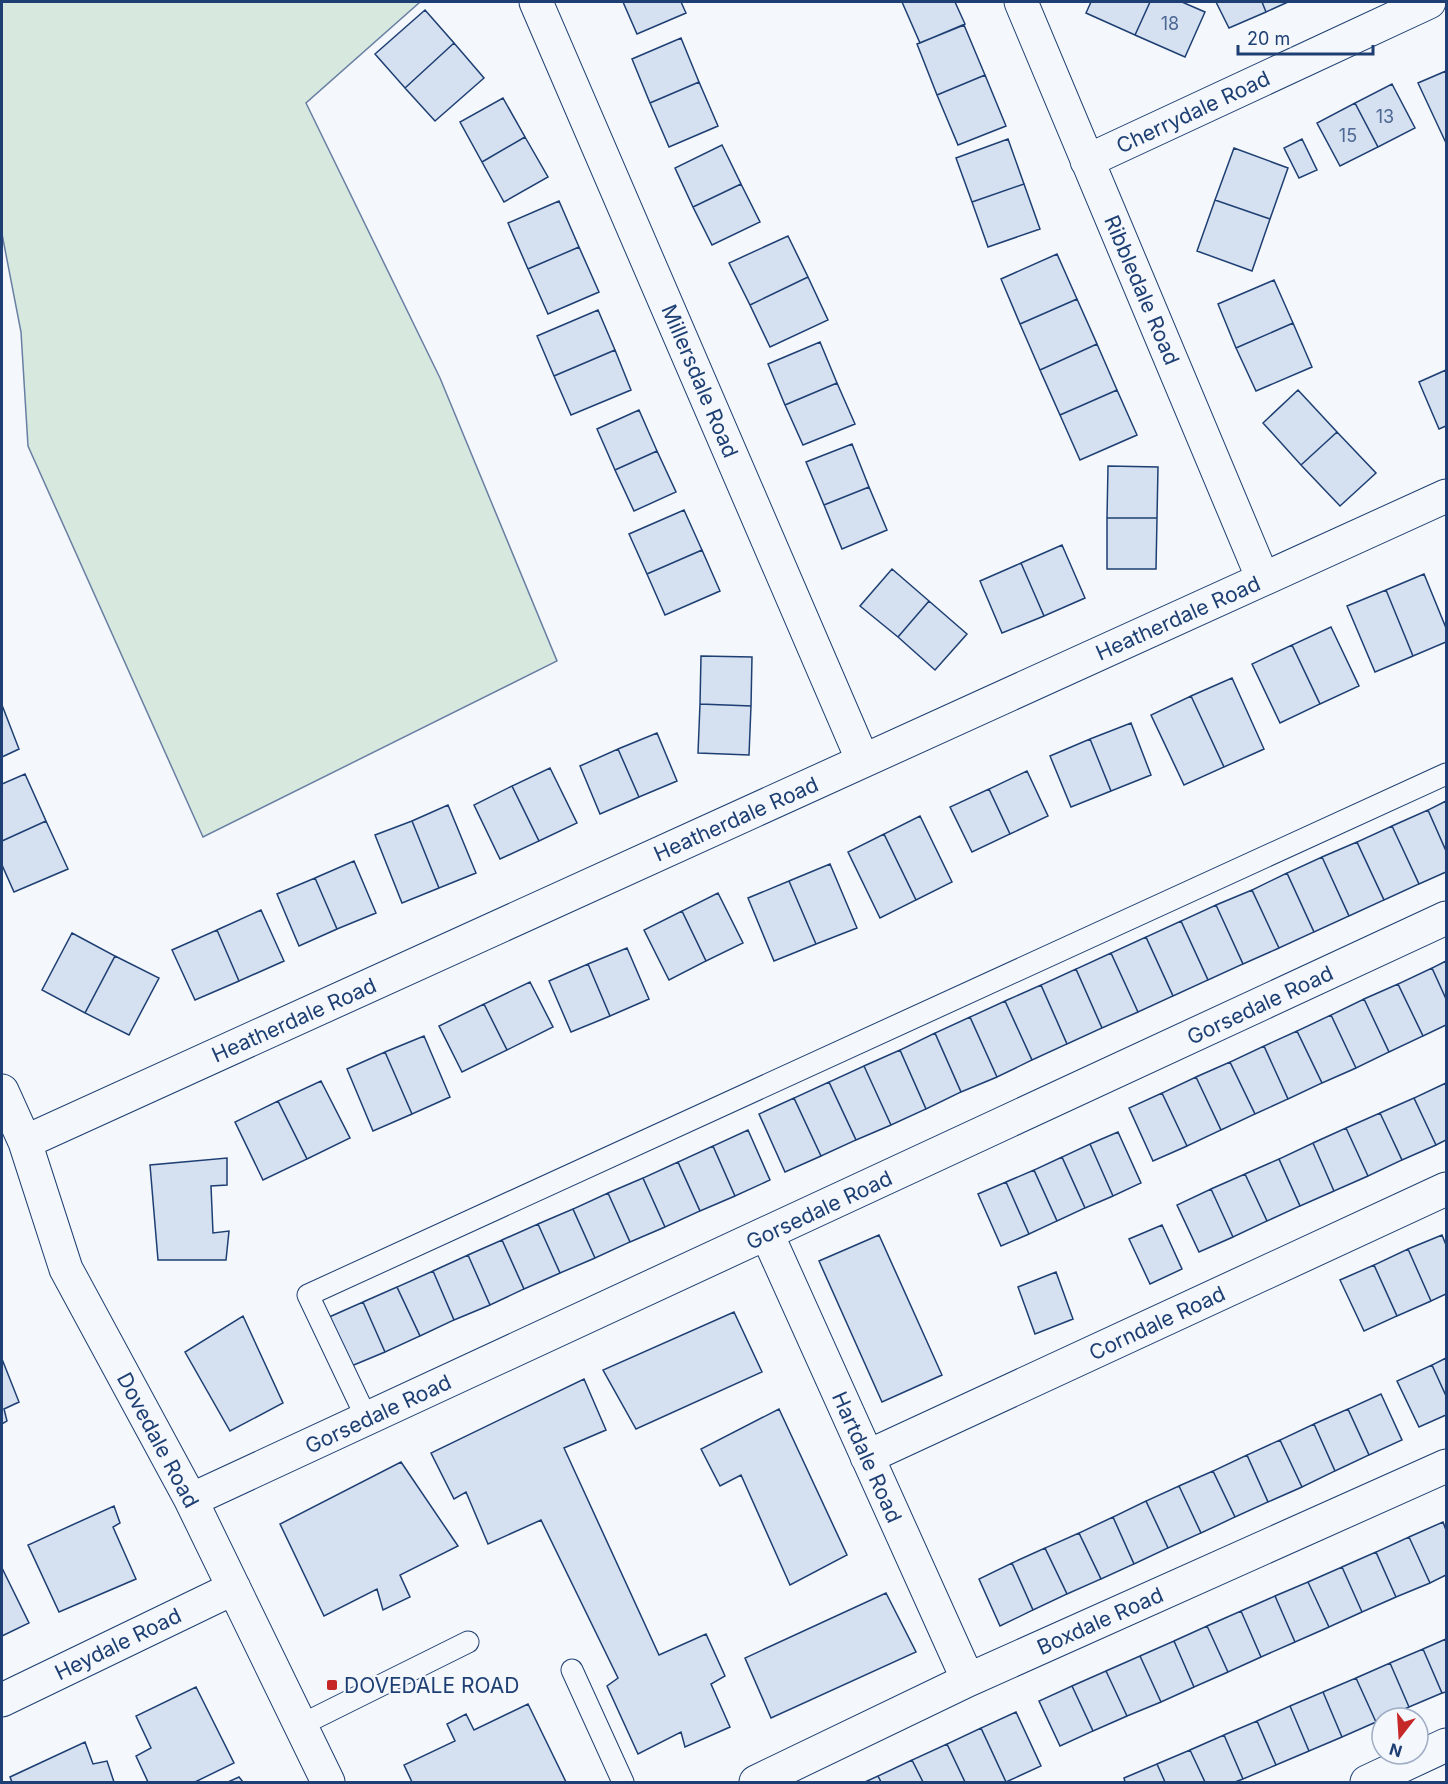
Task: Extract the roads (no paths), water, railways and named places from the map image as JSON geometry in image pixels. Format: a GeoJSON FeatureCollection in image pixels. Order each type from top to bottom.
{"type":"FeatureCollection","features":[{"type":"Feature","properties":{"kind":"street","name":"Millersdale Road"},"geometry":{"type":"LineString","coordinates":[[536,2],[863,761]]}},
{"type":"Feature","properties":{"kind":"street","name":"Ribbledale Road"},"geometry":{"type":"LineString","coordinates":[[1021,2],[1263,579]]}},
{"type":"Feature","properties":{"kind":"street","name":"Cherrydale Road"},"geometry":{"type":"LineString","coordinates":[[1088,161],[1429,2]]}},
{"type":"Feature","properties":{"kind":"street","name":"Heatherdale Road"},"geometry":{"type":"LineString","coordinates":[[26,1142],[1446,495]]}},
{"type":"Feature","properties":{"kind":"street","name":"Gorsedale Road"},"geometry":{"type":"LineString","coordinates":[[191,1500],[1446,918]]}},
{"type":"Feature","properties":{"kind":"street","name":"Dovedale Road"},"geometry":{"type":"LineString","coordinates":[[2,1092],[26,1142],[66,1269],[191,1500],[328,1782]]}},
{"type":"Feature","properties":{"kind":"street","name":"Corndale Road"},"geometry":{"type":"LineString","coordinates":[[867,1457],[1446,1189]]}},
{"type":"Feature","properties":{"kind":"street","name":"Hartdale Road"},"geometry":{"type":"LineString","coordinates":[[767,1234],[968,1680]]}},
{"type":"Feature","properties":{"kind":"street","name":"Boxdale Road"},"geometry":{"type":"LineString","coordinates":[[756,1782],[968,1680],[1446,1466]]}},
{"type":"Feature","properties":{"kind":"street","name":"Heydale Road"},"geometry":{"type":"LineString","coordinates":[[2,1700],[234,1588]]}},
{"type":"Feature","properties":{"kind":"street"},"geometry":{"type":"LineString","coordinates":[[1367,1782],[1446,1745]]}},
{"type":"Feature","properties":{"kind":"lane"},"geometry":{"type":"LineString","coordinates":[[367,1419],[308,1295],[1446,774]]}},
{"type":"Feature","properties":{"kind":"lane"},"geometry":{"type":"LineString","coordinates":[[301,1725],[468,1642]]}},
{"type":"Feature","properties":{"kind":"lane"},"geometry":{"type":"LineString","coordinates":[[572,1670],[623,1782]]}},
{"type":"Feature","properties":{"kind":"place","name":"DOVEDALE ROAD"},"geometry":{"type":"Point","coordinates":[332,1685]}}]}
